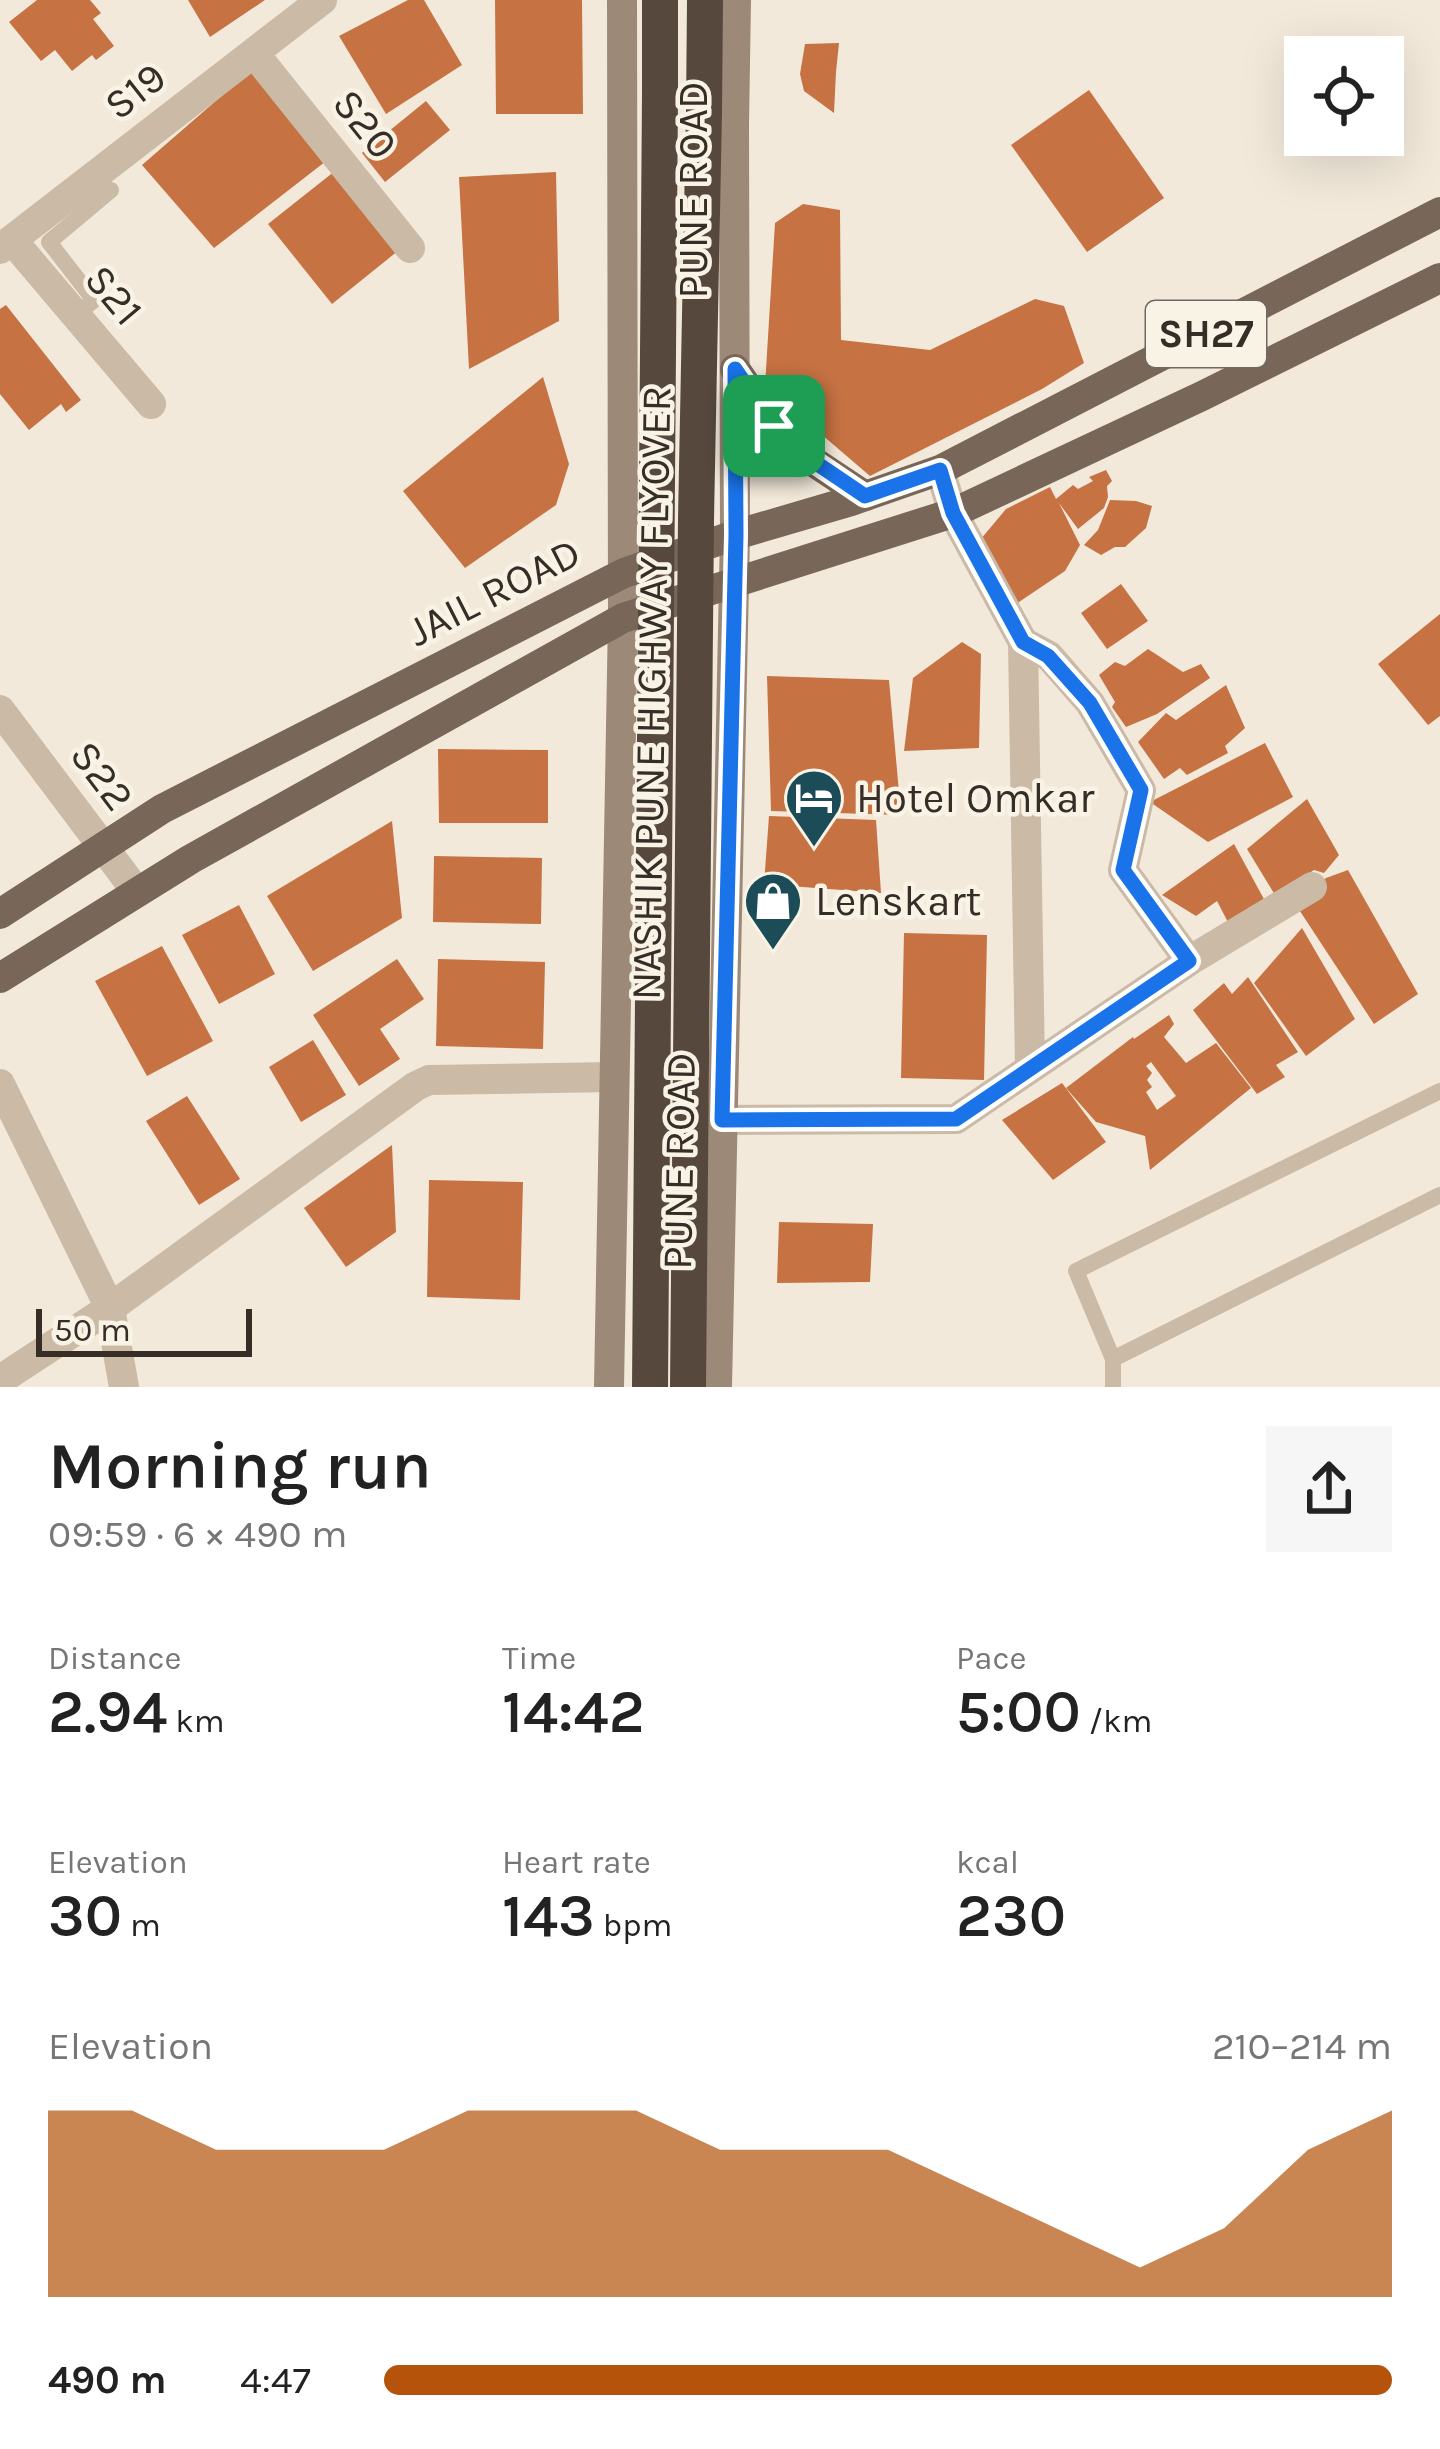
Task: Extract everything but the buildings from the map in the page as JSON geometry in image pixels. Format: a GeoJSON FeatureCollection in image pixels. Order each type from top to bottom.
{"type":"FeatureCollection","features":[{"type":"Feature","properties":{"kind":"highway","name":"NASHIK PUNE HIGHWAY FLYOVER"},"geometry":{"type":"LineString","coordinates":[[650,1387],[660,0]]}},
{"type":"Feature","properties":{"kind":"highway","name":"NASHIK PUNE HIGHWAY FLYOVER"},"geometry":{"type":"LineString","coordinates":[[688,1387],[705,0]]}},
{"type":"Feature","properties":{"kind":"main road"},"geometry":{"type":"LineString","coordinates":[[609,1387],[624,573],[622,0]]}},
{"type":"Feature","properties":{"kind":"main road","name":"PUNE ROAD"},"geometry":{"type":"LineString","coordinates":[[717,1387],[736,535],[736,0]]}},
{"type":"Feature","properties":{"kind":"main road","name":"JAIL ROAD"},"geometry":{"type":"LineString","coordinates":[[0,914],[162,809],[624,573],[940,470],[1440,212]]}},
{"type":"Feature","properties":{"kind":"main road","name":"JAIL ROAD"},"geometry":{"type":"LineString","coordinates":[[0,978],[191,859],[623,618],[953,513],[1440,278]]}},
{"type":"Feature","properties":{"kind":"main road"},"geometry":{"type":"LineString","coordinates":[[735,369],[794,448],[865,496]]}},
{"type":"Feature","properties":{"kind":"street","name":"S19"},"geometry":{"type":"LineString","coordinates":[[6,244],[322,0]]}},
{"type":"Feature","properties":{"kind":"street","name":"S20"},"geometry":{"type":"LineString","coordinates":[[254,52],[410,248]]}},
{"type":"Feature","properties":{"kind":"street","name":"S21"},"geometry":{"type":"LineString","coordinates":[[6,244],[76,315],[151,404]]}},
{"type":"Feature","properties":{"kind":"street"},"geometry":{"type":"LineString","coordinates":[[940,470],[953,513],[1023,642],[1030,1068]]}},
{"type":"Feature","properties":{"kind":"street"},"geometry":{"type":"LineString","coordinates":[[1023,642],[1048,656],[1090,703],[1141,790],[1123,870],[1189,961]]}},
{"type":"Feature","properties":{"kind":"street","name":"S22"},"geometry":{"type":"LineString","coordinates":[[0,710],[137,892]]}},
{"type":"Feature","properties":{"kind":"street"},"geometry":{"type":"LineString","coordinates":[[722,1120],[956,1119],[1189,961],[1312,887]]}},
{"type":"Feature","properties":{"kind":"street"},"geometry":{"type":"LineString","coordinates":[[0,1380],[110,1308],[429,1080],[613,1077]]}},
{"type":"Feature","properties":{"kind":"street"},"geometry":{"type":"LineString","coordinates":[[0,1084],[110,1308],[124,1387]]}},
{"type":"Feature","properties":{"kind":"lane"},"geometry":{"type":"LineString","coordinates":[[76,315],[94,300],[49,242],[111,190]]}},
{"type":"Feature","properties":{"kind":"lane"},"geometry":{"type":"LineString","coordinates":[[1112,1387],[1113,1359],[1076,1271],[1440,1091]]}},
{"type":"Feature","properties":{"kind":"lane"},"geometry":{"type":"LineString","coordinates":[[1113,1359],[1440,1196]]}},
{"type":"Feature","properties":{"kind":"place","name":"Hotel Omkar"},"geometry":{"type":"Point","coordinates":[814,849]}},
{"type":"Feature","properties":{"kind":"place","name":"Lenskart"},"geometry":{"type":"Point","coordinates":[773,952]}},
{"type":"Feature","properties":{"kind":"route"},"geometry":{"type":"LineString","coordinates":[[735,369],[774,426],[817,466],[865,496],[940,470],[953,513],[1023,642],[1048,656],[1090,703],[1141,790],[1123,870],[1189,961],[956,1119],[722,1120],[736,535],[735,369]]}}]}
